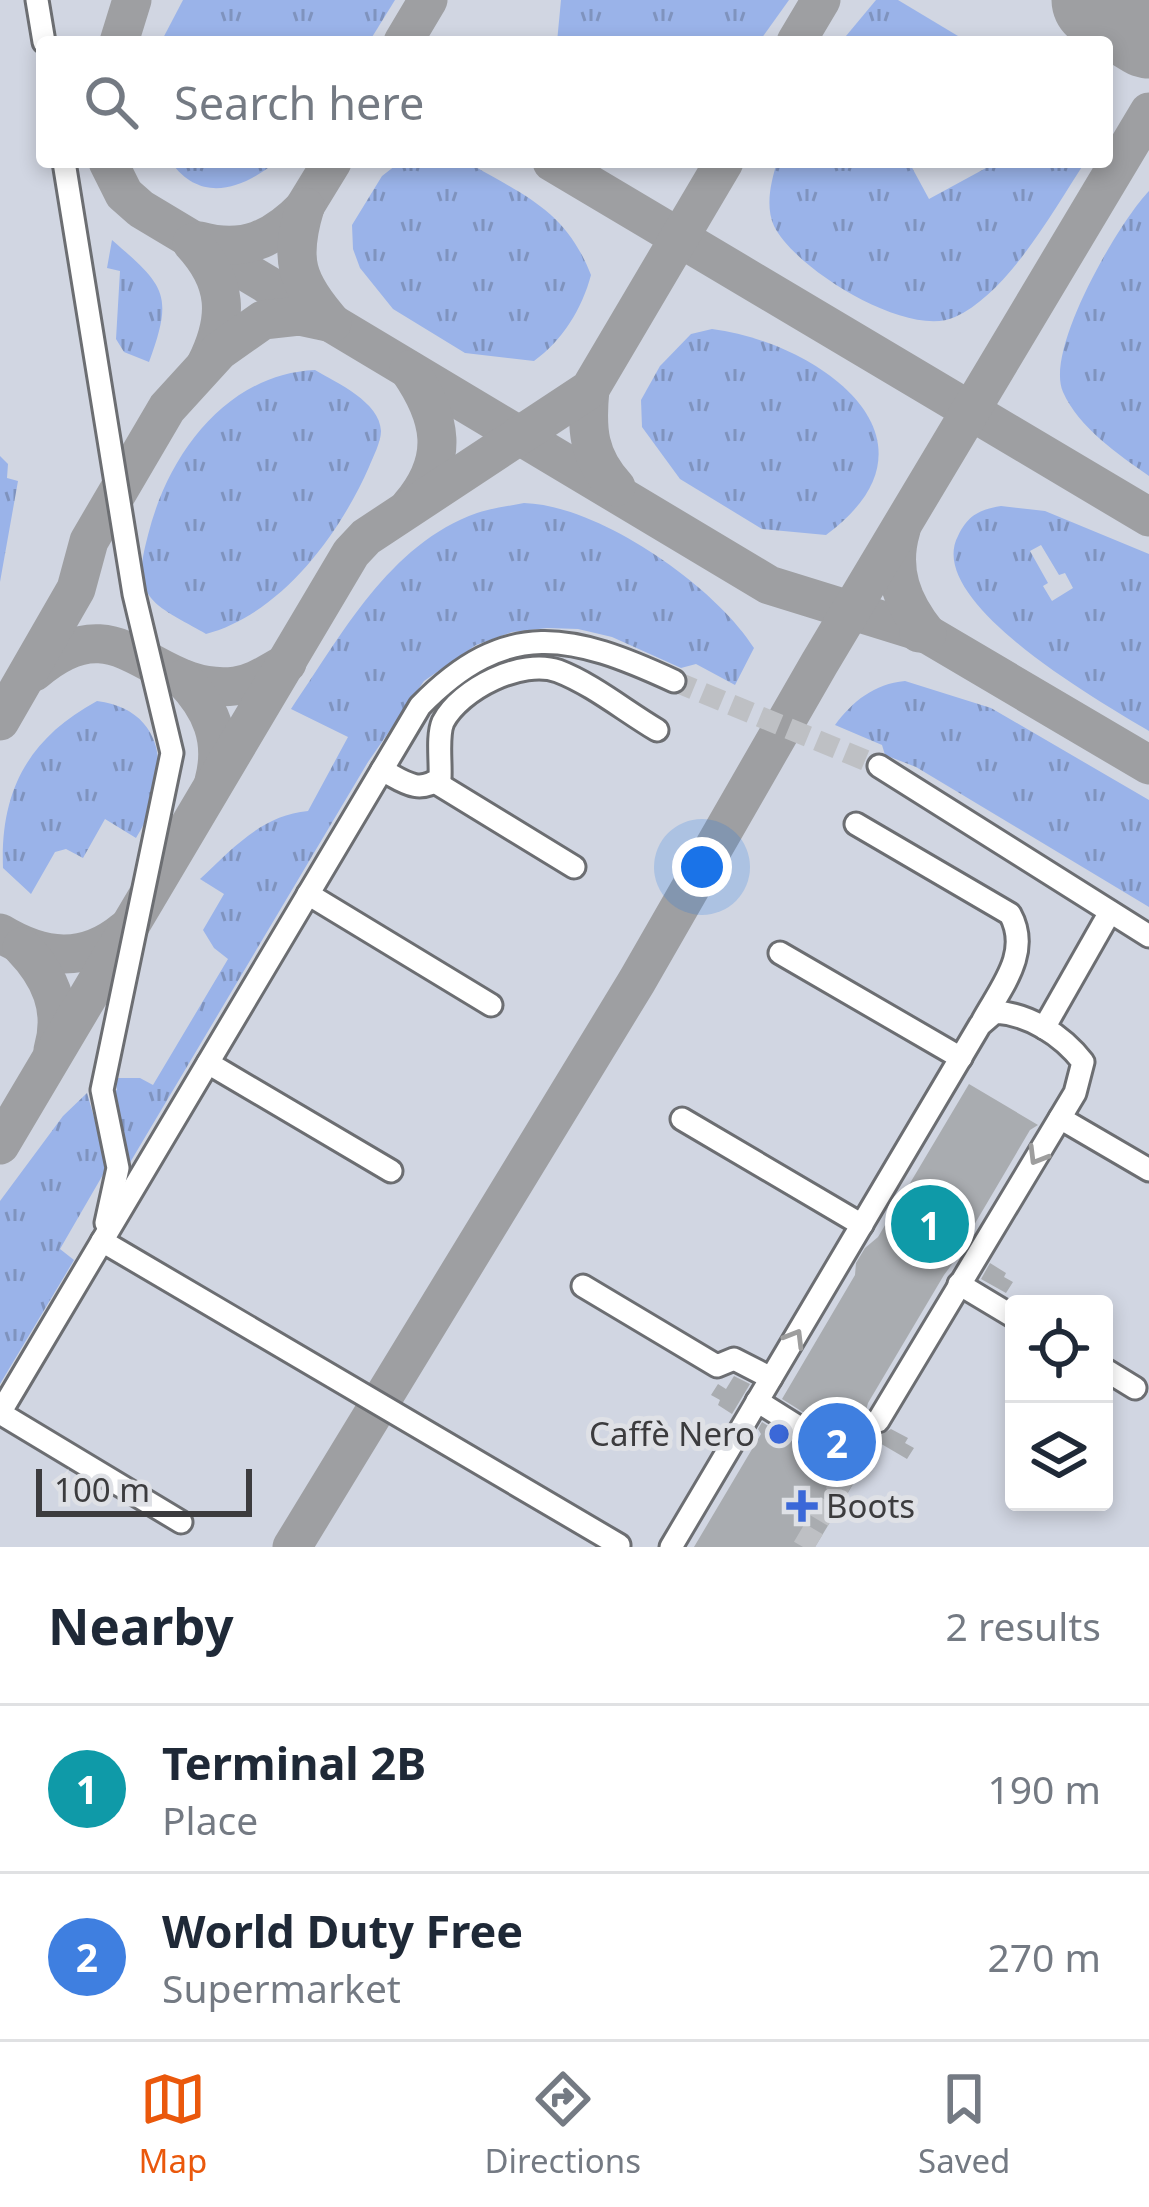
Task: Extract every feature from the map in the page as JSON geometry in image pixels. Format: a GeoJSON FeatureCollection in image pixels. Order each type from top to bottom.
{"type":"FeatureCollection","features":[{"type":"Feature","properties":{"kind":"lane"},"geometry":{"type":"LineString","coordinates":[[38,0],[43,36]]}},
{"type":"Feature","properties":{"kind":"lane"},"geometry":{"type":"LineString","coordinates":[[65,168],[134,594],[172,753],[102,1090],[118,1168],[102,1241]]}},
{"type":"Feature","properties":{"kind":"lane"},"geometry":{"type":"LineString","coordinates":[[181,1522],[0,1413],[419,706],[442,683],[484,657],[552,641],[573,642],[619,656],[674,681]]}},
{"type":"Feature","properties":{"kind":"lane"},"geometry":{"type":"LineString","coordinates":[[382,770],[415,788],[435,782],[440,778],[440,726],[457,702],[483,685],[536,667],[558,671],[657,730]]}},
{"type":"Feature","properties":{"kind":"lane"},"geometry":{"type":"LineString","coordinates":[[879,766],[1149,935]]}},
{"type":"Feature","properties":{"kind":"lane"},"geometry":{"type":"LineString","coordinates":[[435,782],[574,867]]}},
{"type":"Feature","properties":{"kind":"lane"},"geometry":{"type":"LineString","coordinates":[[671,1547],[1017,957],[1019,931],[1010,914],[856,824]]}},
{"type":"Feature","properties":{"kind":"lane"},"geometry":{"type":"LineString","coordinates":[[308,894],[491,1005]]}},
{"type":"Feature","properties":{"kind":"lane"},"geometry":{"type":"LineString","coordinates":[[1044,1028],[1110,912]]}},
{"type":"Feature","properties":{"kind":"lane"},"geometry":{"type":"LineString","coordinates":[[780,952],[961,1058]]}},
{"type":"Feature","properties":{"kind":"lane"},"geometry":{"type":"LineString","coordinates":[[878,1421],[1075,1093],[1083,1062],[1068,1042],[1014,1013],[995,1012],[980,1025]]}},
{"type":"Feature","properties":{"kind":"lane"},"geometry":{"type":"LineString","coordinates":[[208,1063],[391,1171]]}},
{"type":"Feature","properties":{"kind":"lane"},"geometry":{"type":"LineString","coordinates":[[1060,1118],[1149,1170]]}},
{"type":"Feature","properties":{"kind":"lane"},"geometry":{"type":"LineString","coordinates":[[682,1119],[862,1225]]}},
{"type":"Feature","properties":{"kind":"lane"},"geometry":{"type":"LineString","coordinates":[[102,1241],[624,1546]]}},
{"type":"Feature","properties":{"kind":"lane"},"geometry":{"type":"LineString","coordinates":[[958,1284],[1005,1312]]}},
{"type":"Feature","properties":{"kind":"lane"},"geometry":{"type":"LineString","coordinates":[[583,1286],[717,1366],[734,1359],[771,1378]]}},
{"type":"Feature","properties":{"kind":"lane"},"geometry":{"type":"LineString","coordinates":[[1113,1375],[1135,1388]]}},
{"type":"Feature","properties":{"kind":"lane"},"geometry":{"type":"LineString","coordinates":[[758,1401],[854,1462]]}},
{"type":"Feature","properties":{"kind":"shaded area"},"geometry":{"type":"Polygon","coordinates":[[[0,0],[1149,0],[1149,1547],[0,1547],[0,0]]]}},
{"type":"Feature","properties":{"kind":"green space"},"geometry":{"type":"Polygon","coordinates":[[[183,0],[395,0],[373,36],[164,36],[183,0]]]}},
{"type":"Feature","properties":{"kind":"green space"},"geometry":{"type":"Polygon","coordinates":[[[561,0],[789,0],[763,36],[558,36],[561,0]]]}},
{"type":"Feature","properties":{"kind":"green space"},"geometry":{"type":"Polygon","coordinates":[[[876,0],[898,0],[958,36],[846,36],[876,0]]]}},
{"type":"Feature","properties":{"kind":"green space"},"geometry":{"type":"Polygon","coordinates":[[[177,168],[266,168],[222,188],[195,184],[177,168]]]}},
{"type":"Feature","properties":{"kind":"green space"},"geometry":{"type":"Polygon","coordinates":[[[392,168],[478,168],[558,221],[591,275],[570,323],[553,344],[534,361],[465,353],[393,309],[360,268],[353,249],[352,225],[382,176],[392,168]]]}},
{"type":"Feature","properties":{"kind":"green space"},"geometry":{"type":"Polygon","coordinates":[[[776,168],[912,168],[929,199],[986,168],[1081,168],[1028,248],[994,289],[955,317],[935,321],[883,309],[855,296],[805,261],[774,226],[771,186],[776,168]]]}},
{"type":"Feature","properties":{"kind":"green space"},"geometry":{"type":"Polygon","coordinates":[[[1149,191],[1149,476],[1079,417],[1063,392],[1060,373],[1064,347],[1088,287],[1149,191]]]}},
{"type":"Feature","properties":{"kind":"green space"},"geometry":{"type":"Polygon","coordinates":[[[112,240],[144,269],[160,293],[161,321],[149,362],[124,352],[116,339],[120,271],[107,268],[112,240]]]}},
{"type":"Feature","properties":{"kind":"green space"},"geometry":{"type":"Polygon","coordinates":[[[712,329],[792,353],[828,375],[857,401],[875,431],[878,464],[863,499],[826,535],[762,529],[680,479],[642,427],[641,400],[660,366],[691,334],[712,329]]]}},
{"type":"Feature","properties":{"kind":"green space"},"geometry":{"type":"Polygon","coordinates":[[[315,370],[356,394],[373,411],[381,431],[375,454],[341,519],[304,568],[259,609],[206,634],[162,608],[146,591],[143,559],[157,505],[186,448],[229,403],[283,375],[315,370]]]}},
{"type":"Feature","properties":{"kind":"green space"},"geometry":{"type":"Polygon","coordinates":[[[0,456],[8,464],[7,478],[18,481],[0,582],[0,456]]]}},
{"type":"Feature","properties":{"kind":"green space"},"geometry":{"type":"Polygon","coordinates":[[[524,503],[554,507],[619,533],[712,599],[754,648],[735,685],[696,664],[681,668],[612,637],[547,628],[512,632],[476,645],[424,681],[368,762],[122,1176],[103,1096],[117,1090],[115,1078],[140,1078],[153,1085],[228,959],[203,930],[224,894],[200,879],[262,826],[308,811],[348,737],[291,709],[370,595],[418,546],[477,513],[524,503]]]}},
{"type":"Feature","properties":{"kind":"green space"},"geometry":{"type":"Polygon","coordinates":[[[1001,506],[1045,511],[1149,554],[1149,731],[1024,648],[967,591],[954,562],[958,536],[970,518],[1001,506]],[[1041,545],[1030,551],[1052,601],[1073,588],[1065,573],[1059,575],[1041,545]]]}},
{"type":"Feature","properties":{"kind":"green space"},"geometry":{"type":"Polygon","coordinates":[[[905,681],[991,708],[1149,800],[1149,907],[916,767],[885,755],[882,745],[835,725],[865,695],[905,681]]]}},
{"type":"Feature","properties":{"kind":"green space"},"geometry":{"type":"Polygon","coordinates":[[[97,701],[140,719],[151,735],[157,753],[155,795],[136,838],[105,819],[83,858],[66,849],[55,852],[31,894],[3,868],[3,840],[13,791],[23,769],[53,732],[97,701]]]}},
{"type":"Feature","properties":{"kind":"green space"},"geometry":{"type":"Polygon","coordinates":[[[87,1093],[108,1166],[60,1249],[74,1260],[0,1384],[0,1201],[63,1116],[87,1093]]]}},
{"type":"Feature","properties":{"kind":"building"},"geometry":{"type":"Polygon","coordinates":[[[969,1084],[1038,1125],[1030,1130],[868,1403],[863,1422],[869,1433],[879,1436],[891,1429],[908,1438],[905,1443],[914,1448],[907,1459],[878,1442],[868,1458],[862,1449],[782,1399],[855,1275],[856,1263],[878,1237],[969,1084]]]}},
{"type":"Feature","properties":{"kind":"building"},"geometry":{"type":"Polygon","coordinates":[[[990,1263],[1013,1282],[1006,1293],[981,1279],[990,1263]]]}},
{"type":"Feature","properties":{"kind":"building"},"geometry":{"type":"Polygon","coordinates":[[[734,1376],[750,1384],[732,1414],[711,1395],[718,1384],[726,1389],[734,1376]]]}},
{"type":"Feature","properties":{"kind":"building"},"geometry":{"type":"Polygon","coordinates":[[[762,1422],[846,1475],[858,1476],[815,1547],[694,1547],[761,1434],[762,1422]]]}},
{"type":"Feature","properties":{"kind":"taxiway"},"geometry":{"type":"LineString","coordinates":[[121,36],[132,0]]}},
{"type":"Feature","properties":{"kind":"taxiway"},"geometry":{"type":"LineString","coordinates":[[407,36],[428,0]]}},
{"type":"Feature","properties":{"kind":"taxiway"},"geometry":{"type":"LineString","coordinates":[[800,36],[821,0]]}},
{"type":"Feature","properties":{"kind":"taxiway"},"geometry":{"type":"LineString","coordinates":[[292,1547],[637,981],[819,664],[1149,112]]}},
{"type":"Feature","properties":{"kind":"taxiway"},"geometry":{"type":"LineString","coordinates":[[111,168],[124,194],[141,209],[769,585],[927,634],[1149,765]]}},
{"type":"Feature","properties":{"kind":"taxiway"},"geometry":{"type":"LineString","coordinates":[[291,229],[328,168]]}},
{"type":"Feature","properties":{"kind":"taxiway"},"geometry":{"type":"LineString","coordinates":[[562,168],[1149,517]]}},
{"type":"Feature","properties":{"kind":"taxiway"},"geometry":{"type":"LineString","coordinates":[[0,1145],[351,553],[366,537],[590,389],[720,168]]}},
{"type":"Feature","properties":{"kind":"taxiway"},"geometry":{"type":"LineString","coordinates":[[200,241],[231,245],[257,240],[282,228],[305,207]]}},
{"type":"Feature","properties":{"kind":"taxiway"},"geometry":{"type":"LineString","coordinates":[[0,721],[76,589],[89,541],[167,408],[219,351],[263,320],[299,316],[332,323],[310,295],[299,270],[297,242],[305,207]]}},
{"type":"Feature","properties":{"kind":"taxiway"},"geometry":{"type":"LineString","coordinates":[[192,243],[213,272],[221,301],[219,331],[206,364]]}},
{"type":"Feature","properties":{"kind":"taxiway"},"geometry":{"type":"LineString","coordinates":[[409,370],[429,405],[437,438],[431,472],[410,506]]}},
{"type":"Feature","properties":{"kind":"taxiway"},"geometry":{"type":"LineString","coordinates":[[590,389],[591,442],[616,487]]}},
{"type":"Feature","properties":{"kind":"taxiway"},"geometry":{"type":"LineString","coordinates":[[901,530],[897,572],[905,598],[927,634],[919,633]]}},
{"type":"Feature","properties":{"kind":"taxiway"},"geometry":{"type":"LineString","coordinates":[[34,672],[64,651],[90,644],[113,646],[206,685],[242,685],[287,663]]}},
{"type":"Feature","properties":{"kind":"taxiway"},"geometry":{"type":"LineString","coordinates":[[183,679],[213,726],[218,752],[214,781]]}},
{"type":"Feature","properties":{"kind":"taxiway"},"geometry":{"type":"LineString","coordinates":[[0,933],[32,948],[63,954],[94,948],[125,930]]}},
{"type":"Feature","properties":{"kind":"taxiway"},"geometry":{"type":"LineString","coordinates":[[22,947],[40,970],[56,1007],[53,1050]]}},
{"type":"Feature","properties":{"kind":"runway"},"geometry":{"type":"LineString","coordinates":[[1101,0],[1149,29]]}},
{"type":"Feature","properties":{"kind":"tunnel"},"geometry":{"type":"LineString","coordinates":[[674,681],[879,766]]}},
{"type":"Feature","properties":{"kind":"tunnel"},"geometry":{"type":"LineString","coordinates":[[803,1547],[878,1421]]}},
{"type":"Feature","properties":{"kind":"place","name":"Terminal 2B"},"geometry":{"type":"Point","coordinates":[930,1224]}},
{"type":"Feature","properties":{"kind":"place","name":"Caffè Nero"},"geometry":{"type":"Point","coordinates":[779,1434]}},
{"type":"Feature","properties":{"kind":"place","name":"World Duty Free"},"geometry":{"type":"Point","coordinates":[837,1442]}},
{"type":"Feature","properties":{"kind":"place","name":"Boots"},"geometry":{"type":"Point","coordinates":[802,1506]}}]}
